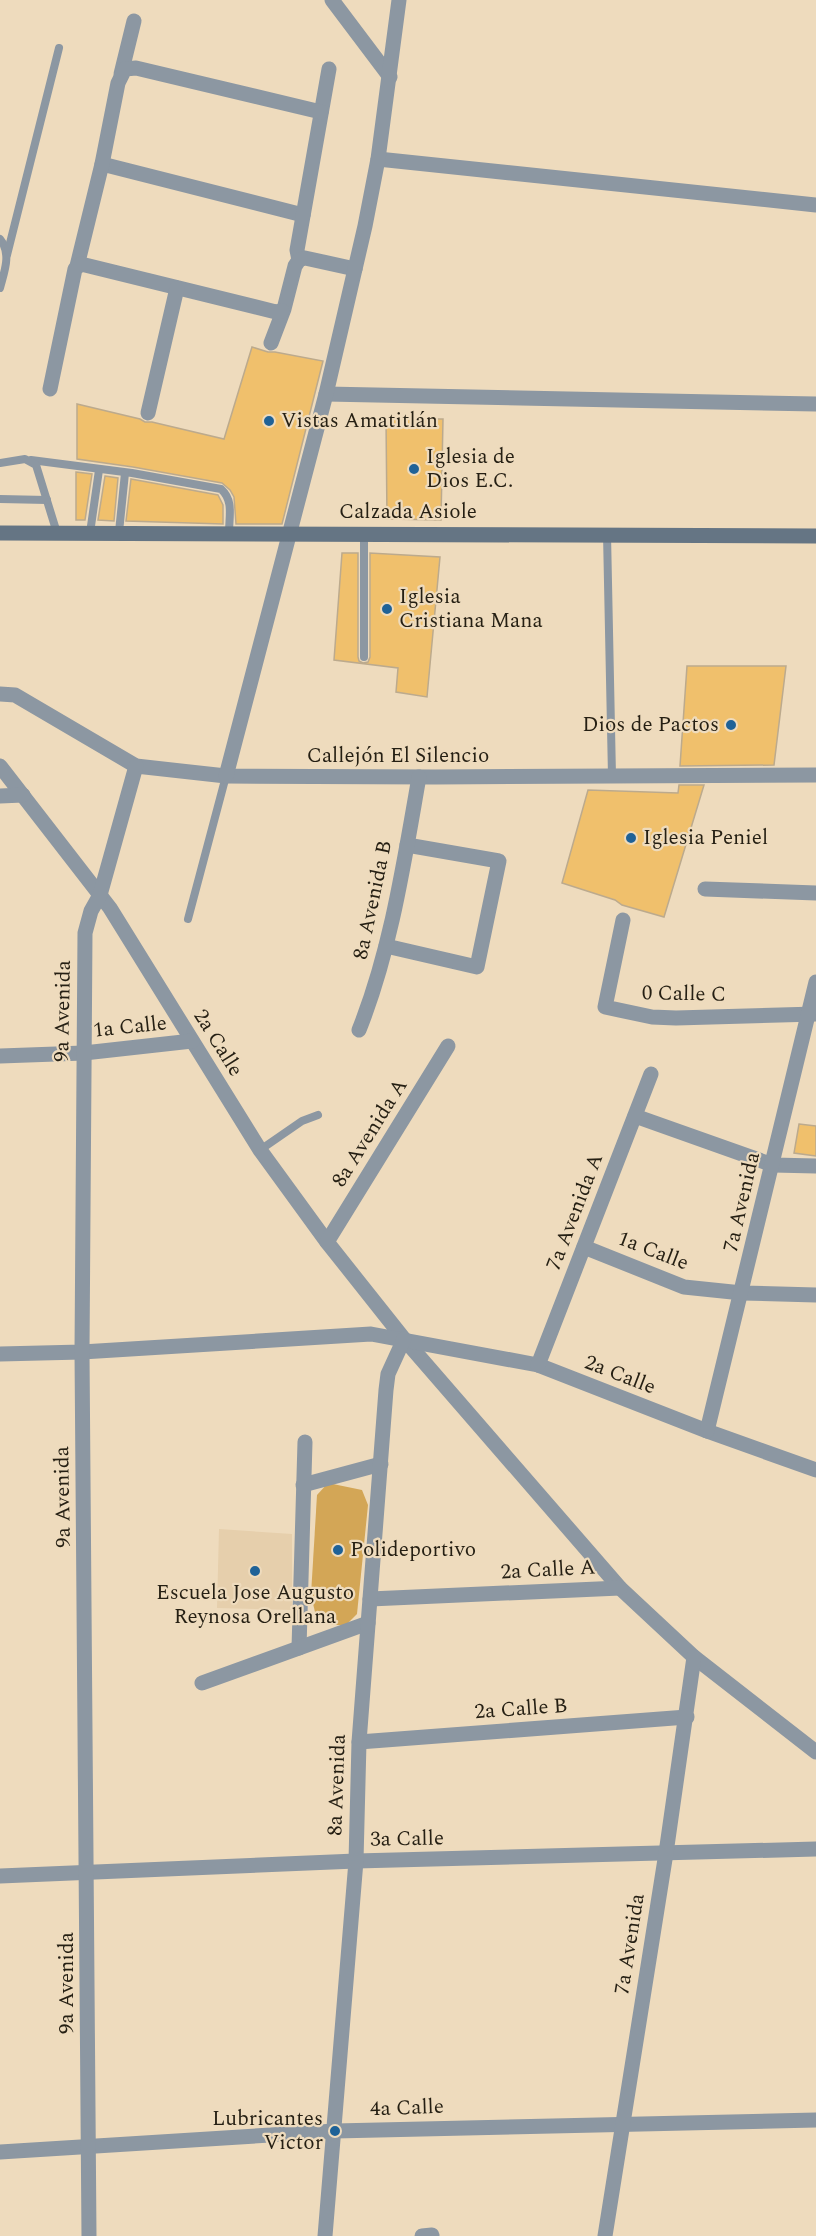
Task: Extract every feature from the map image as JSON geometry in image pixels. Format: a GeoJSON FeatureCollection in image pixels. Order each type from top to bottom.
{"type":"FeatureCollection","features":[{"type":"Feature","properties":{"kind":"main road","name":"Calzada Asiole"},"geometry":{"type":"LineString","coordinates":[[0,532],[816,536]]}},
{"type":"Feature","properties":{"kind":"street"},"geometry":{"type":"LineString","coordinates":[[332,0],[390,77]]}},
{"type":"Feature","properties":{"kind":"street"},"geometry":{"type":"LineString","coordinates":[[226,776],[288,532],[326,394],[355,269],[378,159],[399,0]]}},
{"type":"Feature","properties":{"kind":"street"},"geometry":{"type":"LineString","coordinates":[[50,389],[134,21]]}},
{"type":"Feature","properties":{"kind":"street"},"geometry":{"type":"LineString","coordinates":[[121,74],[125,69],[136,68],[321,112]]}},
{"type":"Feature","properties":{"kind":"street"},"geometry":{"type":"LineString","coordinates":[[299,260],[297,250],[329,69]]}},
{"type":"Feature","properties":{"kind":"street"},"geometry":{"type":"LineString","coordinates":[[378,159],[816,206]]}},
{"type":"Feature","properties":{"kind":"street"},"geometry":{"type":"LineString","coordinates":[[102,164],[303,215]]}},
{"type":"Feature","properties":{"kind":"street"},"geometry":{"type":"LineString","coordinates":[[271,343],[284,309],[295,266],[299,260],[305,258],[355,269]]}},
{"type":"Feature","properties":{"kind":"street"},"geometry":{"type":"LineString","coordinates":[[77,266],[84,265],[276,312],[282,311]]}},
{"type":"Feature","properties":{"kind":"street"},"geometry":{"type":"LineString","coordinates":[[148,414],[177,288]]}},
{"type":"Feature","properties":{"kind":"street"},"geometry":{"type":"LineString","coordinates":[[326,394],[816,404]]}},
{"type":"Feature","properties":{"kind":"street","name":"Callejón El Silencio"},"geometry":{"type":"LineString","coordinates":[[0,694],[15,695],[136,766],[226,776],[816,775]]}},
{"type":"Feature","properties":{"kind":"street","name":"2a Calle"},"geometry":{"type":"LineString","coordinates":[[0,766],[110,908],[260,1150],[327,1242],[404,1339]]}},
{"type":"Feature","properties":{"kind":"street","name":"9a Avenida"},"geometry":{"type":"LineString","coordinates":[[89,2236],[82,1352],[85,933],[91,911],[100,895],[136,766]]}},
{"type":"Feature","properties":{"kind":"street","name":"8a Avenida B"},"geometry":{"type":"LineString","coordinates":[[359,1030],[370,1002],[386,946],[419,777]]}},
{"type":"Feature","properties":{"kind":"street"},"geometry":{"type":"LineString","coordinates":[[0,796],[23,795]]}},
{"type":"Feature","properties":{"kind":"street"},"geometry":{"type":"LineString","coordinates":[[386,946],[477,967],[499,861],[407,845]]}},
{"type":"Feature","properties":{"kind":"street"},"geometry":{"type":"LineString","coordinates":[[705,889],[816,893]]}},
{"type":"Feature","properties":{"kind":"street","name":"0 Calle C"},"geometry":{"type":"LineString","coordinates":[[623,920],[605,1007],[652,1017],[676,1018],[812,1014]]}},
{"type":"Feature","properties":{"kind":"street","name":"7a Avenida"},"geometry":{"type":"LineString","coordinates":[[707,1431],[812,1014],[816,982]]}},
{"type":"Feature","properties":{"kind":"street","name":"1a Calle"},"geometry":{"type":"LineString","coordinates":[[0,1056],[84,1053],[192,1041]]}},
{"type":"Feature","properties":{"kind":"street","name":"8a Avenida A"},"geometry":{"type":"LineString","coordinates":[[327,1242],[448,1046]]}},
{"type":"Feature","properties":{"kind":"street","name":"7a Avenida A"},"geometry":{"type":"LineString","coordinates":[[538,1365],[651,1074]]}},
{"type":"Feature","properties":{"kind":"street"},"geometry":{"type":"LineString","coordinates":[[635,1116],[773,1165],[816,1166]]}},
{"type":"Feature","properties":{"kind":"street","name":"1a Calle"},"geometry":{"type":"LineString","coordinates":[[584,1247],[684,1287],[742,1293],[816,1295]]}},
{"type":"Feature","properties":{"kind":"street","name":"2a Calle"},"geometry":{"type":"LineString","coordinates":[[0,1354],[82,1352],[371,1334],[538,1365],[707,1431],[816,1470]]}},
{"type":"Feature","properties":{"kind":"street"},"geometry":{"type":"LineString","coordinates":[[404,1339],[620,1588],[694,1658],[816,1752]]}},
{"type":"Feature","properties":{"kind":"street","name":"8a Avenida"},"geometry":{"type":"LineString","coordinates":[[325,2236],[356,1861],[359,1742],[388,1374],[404,1339]]}},
{"type":"Feature","properties":{"kind":"street"},"geometry":{"type":"LineString","coordinates":[[299,1648],[305,1442]]}},
{"type":"Feature","properties":{"kind":"street"},"geometry":{"type":"LineString","coordinates":[[303,1485],[381,1464]]}},
{"type":"Feature","properties":{"kind":"street","name":"2a Calle A"},"geometry":{"type":"LineString","coordinates":[[370,1599],[620,1588]]}},
{"type":"Feature","properties":{"kind":"street"},"geometry":{"type":"LineString","coordinates":[[202,1683],[368,1623]]}},
{"type":"Feature","properties":{"kind":"street","name":"7a Avenida"},"geometry":{"type":"LineString","coordinates":[[605,2236],[687,1717],[694,1658]]}},
{"type":"Feature","properties":{"kind":"street","name":"2a Calle B"},"geometry":{"type":"LineString","coordinates":[[359,1742],[687,1717]]}},
{"type":"Feature","properties":{"kind":"street","name":"3a Calle"},"geometry":{"type":"LineString","coordinates":[[0,1876],[356,1861],[816,1849]]}},
{"type":"Feature","properties":{"kind":"street","name":"4a Calle"},"geometry":{"type":"LineString","coordinates":[[0,2152],[335,2131],[816,2120]]}},
{"type":"Feature","properties":{"kind":"street"},"geometry":{"type":"LineString","coordinates":[[422,2236],[432,2235]]}},
{"type":"Feature","properties":{"kind":"lane"},"geometry":{"type":"LineString","coordinates":[[0,288],[59,48]]}},
{"type":"Feature","properties":{"kind":"lane"},"geometry":{"type":"LineString","coordinates":[[0,239],[7,255]]}},
{"type":"Feature","properties":{"kind":"lane"},"geometry":{"type":"LineString","coordinates":[[0,463],[25,459],[125,472],[221,489],[229,499],[231,507],[229,533]]}},
{"type":"Feature","properties":{"kind":"lane"},"geometry":{"type":"LineString","coordinates":[[31,460],[39,472],[57,532]]}},
{"type":"Feature","properties":{"kind":"lane"},"geometry":{"type":"LineString","coordinates":[[90,532],[99,470]]}},
{"type":"Feature","properties":{"kind":"lane"},"geometry":{"type":"LineString","coordinates":[[119,532],[125,472]]}},
{"type":"Feature","properties":{"kind":"lane"},"geometry":{"type":"LineString","coordinates":[[0,499],[47,500]]}},
{"type":"Feature","properties":{"kind":"lane"},"geometry":{"type":"LineString","coordinates":[[364,533],[364,657]]}},
{"type":"Feature","properties":{"kind":"lane"},"geometry":{"type":"LineString","coordinates":[[607,534],[612,776]]}},
{"type":"Feature","properties":{"kind":"lane"},"geometry":{"type":"LineString","coordinates":[[188,919],[226,776]]}},
{"type":"Feature","properties":{"kind":"lane"},"geometry":{"type":"LineString","coordinates":[[260,1150],[302,1121],[318,1115]]}},
{"type":"Feature","properties":{"kind":"shaded area","name":"Polideportivo"},"geometry":{"type":"Polygon","coordinates":[[[328,1483],[362,1490],[368,1505],[357,1614],[346,1625],[330,1625],[315,1612],[311,1595],[317,1495],[328,1483]]]}},
{"type":"Feature","properties":{"kind":"shaded area","name":"Escuela Jose Augusto Reynosa Orellana"},"geometry":{"type":"Polygon","coordinates":[[[219,1529],[292,1534],[292,1610],[217,1608],[219,1529]]]}},
{"type":"Feature","properties":{"kind":"building","name":"Vistas Amatitlán"},"geometry":{"type":"Polygon","coordinates":[[[252,347],[268,352],[323,361],[282,524],[236,524],[234,497],[222,483],[77,459],[77,404],[224,439],[252,347]]]}},
{"type":"Feature","properties":{"kind":"building","name":"Iglesia de Dios E.C."},"geometry":{"type":"Polygon","coordinates":[[[386,419],[443,419],[441,520],[387,519],[386,419]]]}},
{"type":"Feature","properties":{"kind":"building"},"geometry":{"type":"Polygon","coordinates":[[[76,472],[92,474],[85,520],[76,520],[76,472]]]}},
{"type":"Feature","properties":{"kind":"building"},"geometry":{"type":"Polygon","coordinates":[[[105,476],[118,478],[114,521],[98,520],[105,476]]]}},
{"type":"Feature","properties":{"kind":"building"},"geometry":{"type":"Polygon","coordinates":[[[131,479],[218,495],[223,505],[223,524],[126,521],[131,479]]]}},
{"type":"Feature","properties":{"kind":"building","name":"Iglesia Cristiana Mana"},"geometry":{"type":"Polygon","coordinates":[[[342,553],[358,553],[358,657],[363,663],[368,662],[370,657],[370,553],[440,557],[427,697],[396,692],[398,668],[334,660],[342,553]]]}},
{"type":"Feature","properties":{"kind":"building","name":"Dios de Pactos"},"geometry":{"type":"Polygon","coordinates":[[[687,666],[786,666],[774,765],[680,766],[687,666]]]}},
{"type":"Feature","properties":{"kind":"building","name":"Iglesia Peniel"},"geometry":{"type":"Polygon","coordinates":[[[679,785],[704,785],[664,917],[622,905],[615,900],[562,883],[588,790],[678,793],[679,785]]]}},
{"type":"Feature","properties":{"kind":"building"},"geometry":{"type":"Polygon","coordinates":[[[799,1124],[816,1126],[816,1156],[794,1153],[799,1124]]]}},
{"type":"Feature","properties":{"kind":"place","name":"Vistas Amatitlán"},"geometry":{"type":"Point","coordinates":[269,421]}},
{"type":"Feature","properties":{"kind":"place","name":"Iglesia de Dios E.C."},"geometry":{"type":"Point","coordinates":[414,469]}},
{"type":"Feature","properties":{"kind":"place","name":"Iglesia Cristiana Mana"},"geometry":{"type":"Point","coordinates":[387,609]}},
{"type":"Feature","properties":{"kind":"place","name":"Dios de Pactos"},"geometry":{"type":"Point","coordinates":[731,725]}},
{"type":"Feature","properties":{"kind":"place","name":"Iglesia Peniel"},"geometry":{"type":"Point","coordinates":[631,838]}},
{"type":"Feature","properties":{"kind":"place","name":"Polideportivo"},"geometry":{"type":"Point","coordinates":[338,1550]}},
{"type":"Feature","properties":{"kind":"place","name":"Escuela Jose Augusto Reynosa Orellana"},"geometry":{"type":"Point","coordinates":[255,1571]}},
{"type":"Feature","properties":{"kind":"place","name":"Lubricantes Victor"},"geometry":{"type":"Point","coordinates":[335,2131]}}]}
